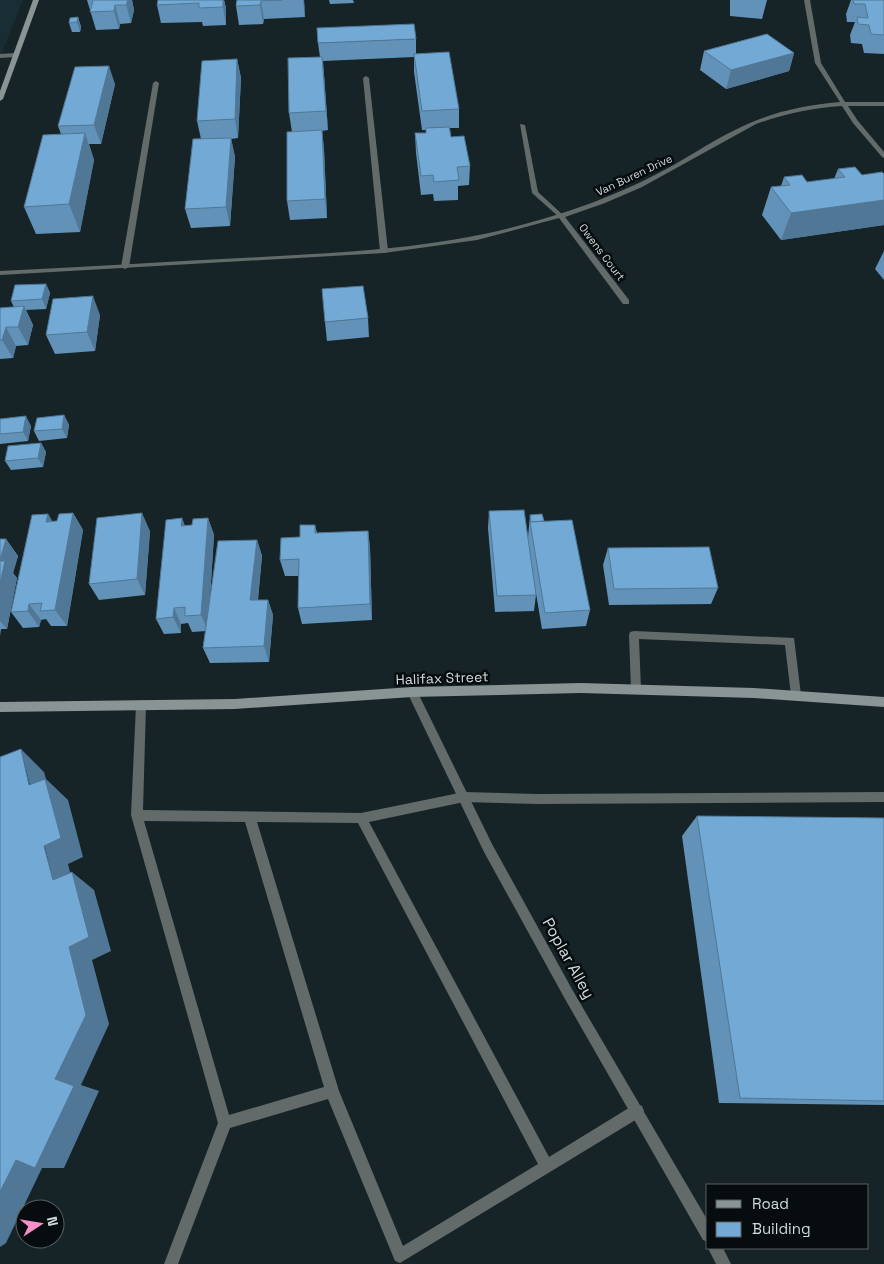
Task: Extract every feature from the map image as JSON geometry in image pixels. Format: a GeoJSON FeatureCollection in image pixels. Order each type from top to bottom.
{"type":"FeatureCollection","features":[{"type":"Feature","properties":{"kind":"main road"},"geometry":{"type":"LineString","coordinates":[[0,99],[36,0]]}},
{"type":"Feature","properties":{"kind":"main road","name":"Halifax Street"},"geometry":{"type":"LineString","coordinates":[[0,707],[235,704],[412,692],[581,688],[796,695],[884,702]]}},
{"type":"Feature","properties":{"kind":"street"},"geometry":{"type":"LineString","coordinates":[[807,0],[818,63],[855,122],[884,156]]}},
{"type":"Feature","properties":{"kind":"street"},"geometry":{"type":"LineString","coordinates":[[0,56],[16,55]]}},
{"type":"Feature","properties":{"kind":"street"},"geometry":{"type":"LineString","coordinates":[[366,78],[384,251]]}},
{"type":"Feature","properties":{"kind":"street"},"geometry":{"type":"LineString","coordinates":[[125,266],[156,83]]}},
{"type":"Feature","properties":{"kind":"street","name":"Van Buren Drive"},"geometry":{"type":"LineString","coordinates":[[0,273],[384,251],[479,236],[561,216],[604,200],[656,177],[756,122],[816,106],[884,104]]}},
{"type":"Feature","properties":{"kind":"street","name":"Owens Court"},"geometry":{"type":"LineString","coordinates":[[522,124],[535,193],[561,216],[626,302]]}},
{"type":"Feature","properties":{"kind":"street"},"geometry":{"type":"LineString","coordinates":[[636,690],[634,635],[790,640],[796,695]]}},
{"type":"Feature","properties":{"kind":"street","name":"Poplar Alley"},"geometry":{"type":"LineString","coordinates":[[412,692],[488,848],[565,987],[706,1232]]}},
{"type":"Feature","properties":{"kind":"street"},"geometry":{"type":"LineString","coordinates":[[141,705],[137,815],[226,1123],[171,1264]]}},
{"type":"Feature","properties":{"kind":"street"},"geometry":{"type":"LineString","coordinates":[[137,815],[361,818],[464,797],[884,797]]}},
{"type":"Feature","properties":{"kind":"street"},"geometry":{"type":"LineString","coordinates":[[250,816],[332,1091],[400,1256],[637,1111]]}},
{"type":"Feature","properties":{"kind":"street"},"geometry":{"type":"LineString","coordinates":[[361,818],[546,1167]]}},
{"type":"Feature","properties":{"kind":"street"},"geometry":{"type":"LineString","coordinates":[[226,1123],[332,1091]]}},
{"type":"Feature","properties":{"kind":"street"},"geometry":{"type":"LineString","coordinates":[[716,1249],[724,1264]]}},
{"type":"Feature","properties":{"kind":"shaded area"},"geometry":{"type":"Polygon","coordinates":[[[0,0],[23,0],[0,57],[0,0]]]}},
{"type":"Feature","properties":{"kind":"building"},"geometry":{"type":"Polygon","coordinates":[[[93,0],[128,0],[126,5],[115,5],[114,11],[90,12],[93,0]]]}},
{"type":"Feature","properties":{"kind":"building"},"geometry":{"type":"Polygon","coordinates":[[[158,0],[223,0],[223,7],[199,8],[199,3],[157,5],[158,0]]]}},
{"type":"Feature","properties":{"kind":"building"},"geometry":{"type":"Polygon","coordinates":[[[237,0],[282,0],[261,1],[260,5],[236,6],[237,0]]]}},
{"type":"Feature","properties":{"kind":"building"},"geometry":{"type":"Polygon","coordinates":[[[853,0],[884,0],[884,35],[871,34],[869,25],[858,24],[857,17],[868,18],[865,4],[854,4],[853,0]]]}},
{"type":"Feature","properties":{"kind":"building"},"geometry":{"type":"Polygon","coordinates":[[[78,17],[77,22],[69,23],[70,18],[78,17]]]}},
{"type":"Feature","properties":{"kind":"building"},"geometry":{"type":"Polygon","coordinates":[[[414,24],[416,39],[318,43],[317,28],[414,24]]]}},
{"type":"Feature","properties":{"kind":"building"},"geometry":{"type":"Polygon","coordinates":[[[767,34],[794,53],[731,70],[704,51],[767,34]]]}},
{"type":"Feature","properties":{"kind":"building"},"geometry":{"type":"Polygon","coordinates":[[[449,52],[459,109],[422,111],[414,54],[449,52]]]}},
{"type":"Feature","properties":{"kind":"building"},"geometry":{"type":"Polygon","coordinates":[[[322,57],[326,111],[289,113],[288,58],[322,57]]]}},
{"type":"Feature","properties":{"kind":"building"},"geometry":{"type":"Polygon","coordinates":[[[237,59],[235,119],[197,121],[202,61],[237,59]]]}},
{"type":"Feature","properties":{"kind":"building"},"geometry":{"type":"Polygon","coordinates":[[[109,66],[94,125],[58,126],[75,67],[109,66]]]}},
{"type":"Feature","properties":{"kind":"building"},"geometry":{"type":"Polygon","coordinates":[[[449,127],[451,137],[464,136],[470,166],[457,167],[459,180],[434,182],[433,175],[421,176],[415,133],[426,133],[426,128],[449,127]]]}},
{"type":"Feature","properties":{"kind":"building"},"geometry":{"type":"Polygon","coordinates":[[[322,130],[325,199],[287,201],[287,132],[322,130]]]}},
{"type":"Feature","properties":{"kind":"building"},"geometry":{"type":"Polygon","coordinates":[[[85,133],[69,204],[24,207],[43,135],[85,133]]]}},
{"type":"Feature","properties":{"kind":"building"},"geometry":{"type":"Polygon","coordinates":[[[231,138],[226,207],[185,209],[193,139],[231,138]]]}},
{"type":"Feature","properties":{"kind":"building"},"geometry":{"type":"Polygon","coordinates":[[[855,167],[862,175],[882,172],[884,174],[884,200],[791,213],[771,187],[790,185],[784,177],[802,175],[807,182],[845,177],[838,169],[855,167]]]}},
{"type":"Feature","properties":{"kind":"building"},"geometry":{"type":"Polygon","coordinates":[[[46,284],[42,299],[11,301],[15,285],[46,284]]]}},
{"type":"Feature","properties":{"kind":"building"},"geometry":{"type":"Polygon","coordinates":[[[363,286],[368,318],[325,322],[322,289],[363,286]]]}},
{"type":"Feature","properties":{"kind":"building"},"geometry":{"type":"Polygon","coordinates":[[[93,296],[87,332],[46,335],[53,299],[93,296]]]}},
{"type":"Feature","properties":{"kind":"building"},"geometry":{"type":"Polygon","coordinates":[[[24,306],[18,327],[6,327],[2,340],[0,340],[0,308],[24,306]]]}},
{"type":"Feature","properties":{"kind":"building"},"geometry":{"type":"Polygon","coordinates":[[[64,415],[62,429],[34,431],[37,418],[64,415]]]}},
{"type":"Feature","properties":{"kind":"building"},"geometry":{"type":"Polygon","coordinates":[[[26,416],[23,432],[0,434],[0,419],[26,416]]]}},
{"type":"Feature","properties":{"kind":"building"},"geometry":{"type":"Polygon","coordinates":[[[41,443],[38,458],[5,461],[8,446],[41,443]]]}},
{"type":"Feature","properties":{"kind":"building"},"geometry":{"type":"Polygon","coordinates":[[[524,510],[536,595],[497,596],[489,511],[524,510]]]}},
{"type":"Feature","properties":{"kind":"building"},"geometry":{"type":"Polygon","coordinates":[[[73,513],[55,610],[40,611],[42,603],[29,604],[28,611],[11,612],[32,515],[48,514],[46,522],[57,521],[59,514],[73,513]]]}},
{"type":"Feature","properties":{"kind":"building"},"geometry":{"type":"Polygon","coordinates":[[[142,513],[137,579],[89,584],[97,518],[142,513]]]}},
{"type":"Feature","properties":{"kind":"building"},"geometry":{"type":"Polygon","coordinates":[[[542,514],[544,521],[531,522],[530,515],[542,514]]]}},
{"type":"Feature","properties":{"kind":"building"},"geometry":{"type":"Polygon","coordinates":[[[182,518],[181,526],[192,525],[193,519],[208,518],[201,615],[185,616],[185,607],[174,608],[173,617],[156,619],[166,520],[182,518]]]}},
{"type":"Feature","properties":{"kind":"building"},"geometry":{"type":"Polygon","coordinates":[[[572,520],[590,610],[545,613],[530,522],[572,520]]]}},
{"type":"Feature","properties":{"kind":"building"},"geometry":{"type":"Polygon","coordinates":[[[300,525],[315,525],[315,533],[368,531],[370,604],[298,608],[299,559],[280,560],[281,538],[300,537],[300,525]]]}},
{"type":"Feature","properties":{"kind":"building"},"geometry":{"type":"Polygon","coordinates":[[[0,539],[6,539],[0,560],[0,539]]]}},
{"type":"Feature","properties":{"kind":"building"},"geometry":{"type":"Polygon","coordinates":[[[257,540],[250,600],[268,600],[264,646],[203,648],[218,541],[257,540]]]}},
{"type":"Feature","properties":{"kind":"building"},"geometry":{"type":"Polygon","coordinates":[[[709,547],[718,588],[614,589],[608,548],[709,547]]]}},
{"type":"Feature","properties":{"kind":"building"},"geometry":{"type":"Polygon","coordinates":[[[0,561],[5,561],[0,583],[0,561]]]}},
{"type":"Feature","properties":{"kind":"building"},"geometry":{"type":"Polygon","coordinates":[[[21,749],[29,785],[45,779],[61,838],[44,846],[53,880],[72,872],[89,937],[69,947],[86,1015],[55,1079],[74,1086],[35,1168],[16,1160],[0,1192],[0,757],[21,749]]]}},
{"type":"Feature","properties":{"kind":"building"},"geometry":{"type":"Polygon","coordinates":[[[697,816],[884,818],[884,1101],[740,1098],[697,816]]]}}]}
